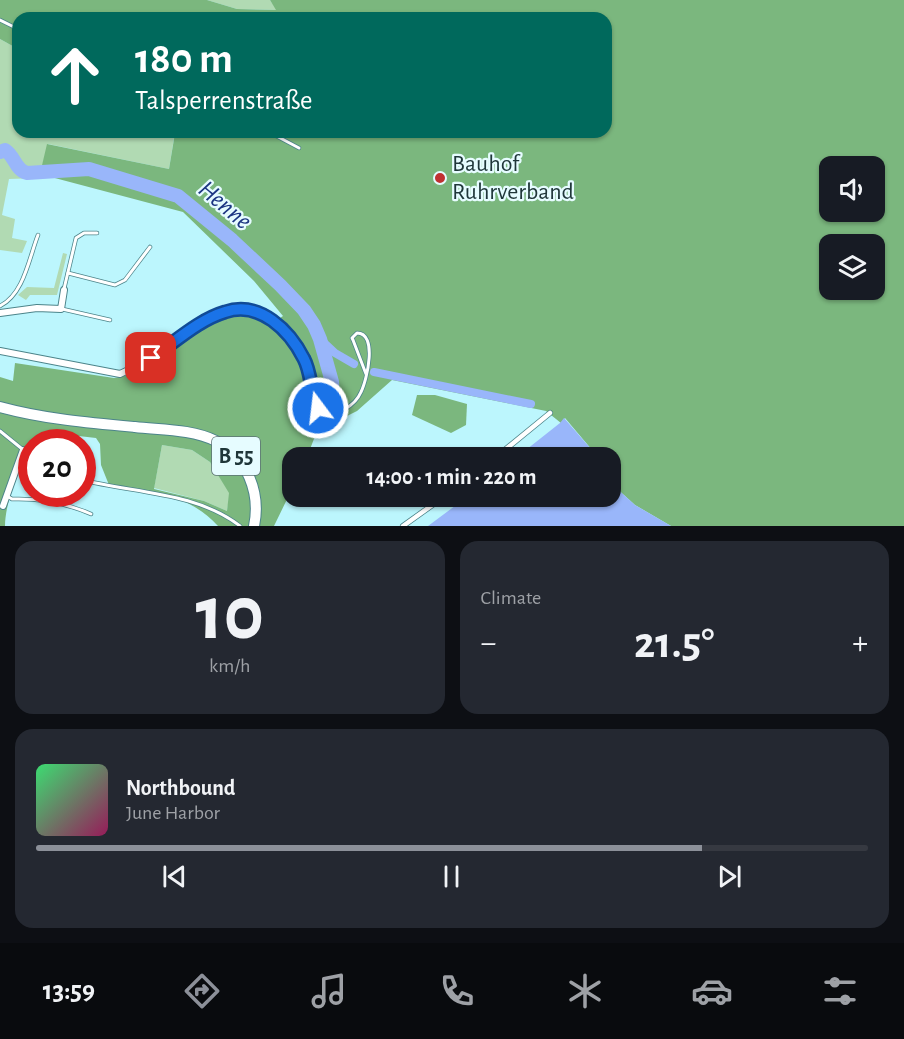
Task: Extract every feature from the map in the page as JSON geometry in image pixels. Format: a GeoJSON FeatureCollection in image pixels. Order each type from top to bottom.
{"type":"FeatureCollection","features":[{"type":"Feature","properties":{"kind":"main road","name":"B 55"},"geometry":{"type":"LineString","coordinates":[[0,407],[58,419],[185,432],[216,441],[237,457],[249,474],[256,500],[254,526]]}},
{"type":"Feature","properties":{"kind":"street"},"geometry":{"type":"LineString","coordinates":[[0,314],[37,308],[60,309],[64,291]]}},
{"type":"Feature","properties":{"kind":"street"},"geometry":{"type":"LineString","coordinates":[[0,351],[120,374],[143,363],[186,334]]}},
{"type":"Feature","properties":{"kind":"street"},"geometry":{"type":"LineString","coordinates":[[508,447],[550,413]]}},
{"type":"Feature","properties":{"kind":"street"},"geometry":{"type":"LineString","coordinates":[[3,506],[18,464]]}},
{"type":"Feature","properties":{"kind":"street"},"geometry":{"type":"LineString","coordinates":[[403,526],[430,507]]}},
{"type":"Feature","properties":{"kind":"lane"},"geometry":{"type":"LineString","coordinates":[[282,138],[299,148]]}},
{"type":"Feature","properties":{"kind":"lane"},"geometry":{"type":"LineString","coordinates":[[64,291],[76,238],[84,233],[97,233]]}},
{"type":"Feature","properties":{"kind":"lane"},"geometry":{"type":"LineString","coordinates":[[0,306],[11,299],[19,289],[38,235]]}},
{"type":"Feature","properties":{"kind":"lane"},"geometry":{"type":"LineString","coordinates":[[68,273],[115,285],[125,280],[150,248]]}},
{"type":"Feature","properties":{"kind":"lane"},"geometry":{"type":"LineString","coordinates":[[60,309],[110,320]]}},
{"type":"Feature","properties":{"kind":"lane"},"geometry":{"type":"LineString","coordinates":[[186,334],[219,314],[231,310],[255,312],[272,320],[282,328],[298,349],[308,369],[316,405],[325,411],[341,410],[350,406],[358,398],[366,374],[369,360],[367,339],[364,335],[357,333],[352,338],[366,374]]}},
{"type":"Feature","properties":{"kind":"lane"},"geometry":{"type":"LineString","coordinates":[[0,430],[18,446]]}},
{"type":"Feature","properties":{"kind":"lane"},"geometry":{"type":"LineString","coordinates":[[96,483],[193,502],[214,510],[240,526]]}},
{"type":"Feature","properties":{"kind":"lane"},"geometry":{"type":"LineString","coordinates":[[7,496],[12,499],[51,501],[74,506],[92,514]]}},
{"type":"Feature","properties":{"kind":"green space"},"geometry":{"type":"Polygon","coordinates":[[[0,0],[207,0],[237,9],[276,10],[270,0],[904,0],[904,526],[671,526],[635,505],[621,492],[621,447],[590,447],[565,418],[561,423],[546,411],[392,380],[357,411],[317,431],[311,447],[282,447],[283,507],[274,526],[218,526],[207,515],[168,495],[109,485],[101,465],[100,444],[96,438],[96,429],[18,429],[18,473],[11,492],[5,526],[0,526],[0,377],[13,381],[15,363],[114,378],[130,375],[219,318],[241,313],[271,324],[283,316],[254,281],[183,212],[51,177],[39,178],[47,144],[169,169],[174,138],[612,138],[612,12],[12,12],[12,46],[0,39],[0,0]],[[162,445],[154,489],[204,501],[227,511],[229,493],[210,462],[192,450],[162,445]]]}},
{"type":"Feature","properties":{"kind":"green space"},"geometry":{"type":"Polygon","coordinates":[[[207,0],[270,0],[277,10],[237,9],[207,0]]]}},
{"type":"Feature","properties":{"kind":"green space"},"geometry":{"type":"Polygon","coordinates":[[[0,39],[12,46],[12,138],[174,138],[169,169],[48,144],[39,178],[9,179],[2,215],[15,219],[12,238],[27,241],[22,253],[0,250],[0,39]]]}},
{"type":"Feature","properties":{"kind":"green space"},"geometry":{"type":"Polygon","coordinates":[[[63,253],[67,254],[57,295],[30,295],[26,300],[18,295],[27,287],[54,288],[63,253]]]}},
{"type":"Feature","properties":{"kind":"green space"},"geometry":{"type":"Polygon","coordinates":[[[417,395],[435,395],[467,404],[466,425],[451,433],[412,415],[417,395]]]}},
{"type":"Feature","properties":{"kind":"green space"},"geometry":{"type":"Polygon","coordinates":[[[162,445],[192,450],[210,462],[230,493],[227,511],[204,501],[154,488],[162,445]]]}},
{"type":"Feature","properties":{"kind":"water"},"geometry":{"type":"Polygon","coordinates":[[[564,418],[589,447],[530,447],[564,418]]]}},
{"type":"Feature","properties":{"kind":"water"},"geometry":{"type":"Polygon","coordinates":[[[621,492],[635,505],[671,526],[428,526],[454,507],[621,507],[621,492]]]}},
{"type":"Feature","properties":{"kind":"waterway","name":"Henne"},"geometry":{"type":"LineString","coordinates":[[0,152],[5,150],[20,169],[27,173],[89,169],[178,196],[232,240],[304,310],[320,339],[332,382],[334,406]]}},
{"type":"Feature","properties":{"kind":"waterway","name":"Henne"},"geometry":{"type":"LineString","coordinates":[[320,339],[335,353],[354,364]]}},
{"type":"Feature","properties":{"kind":"waterway","name":"Henne"},"geometry":{"type":"LineString","coordinates":[[374,372],[531,404]]}},
{"type":"Feature","properties":{"kind":"place","name":"Bauhof Ruhrverband"},"geometry":{"type":"Point","coordinates":[440,178]}},
{"type":"Feature","properties":{"kind":"route"},"geometry":{"type":"LineString","coordinates":[[151,358],[219,314],[235,309],[255,312],[279,325],[291,338],[307,366],[318,408]]}}]}
